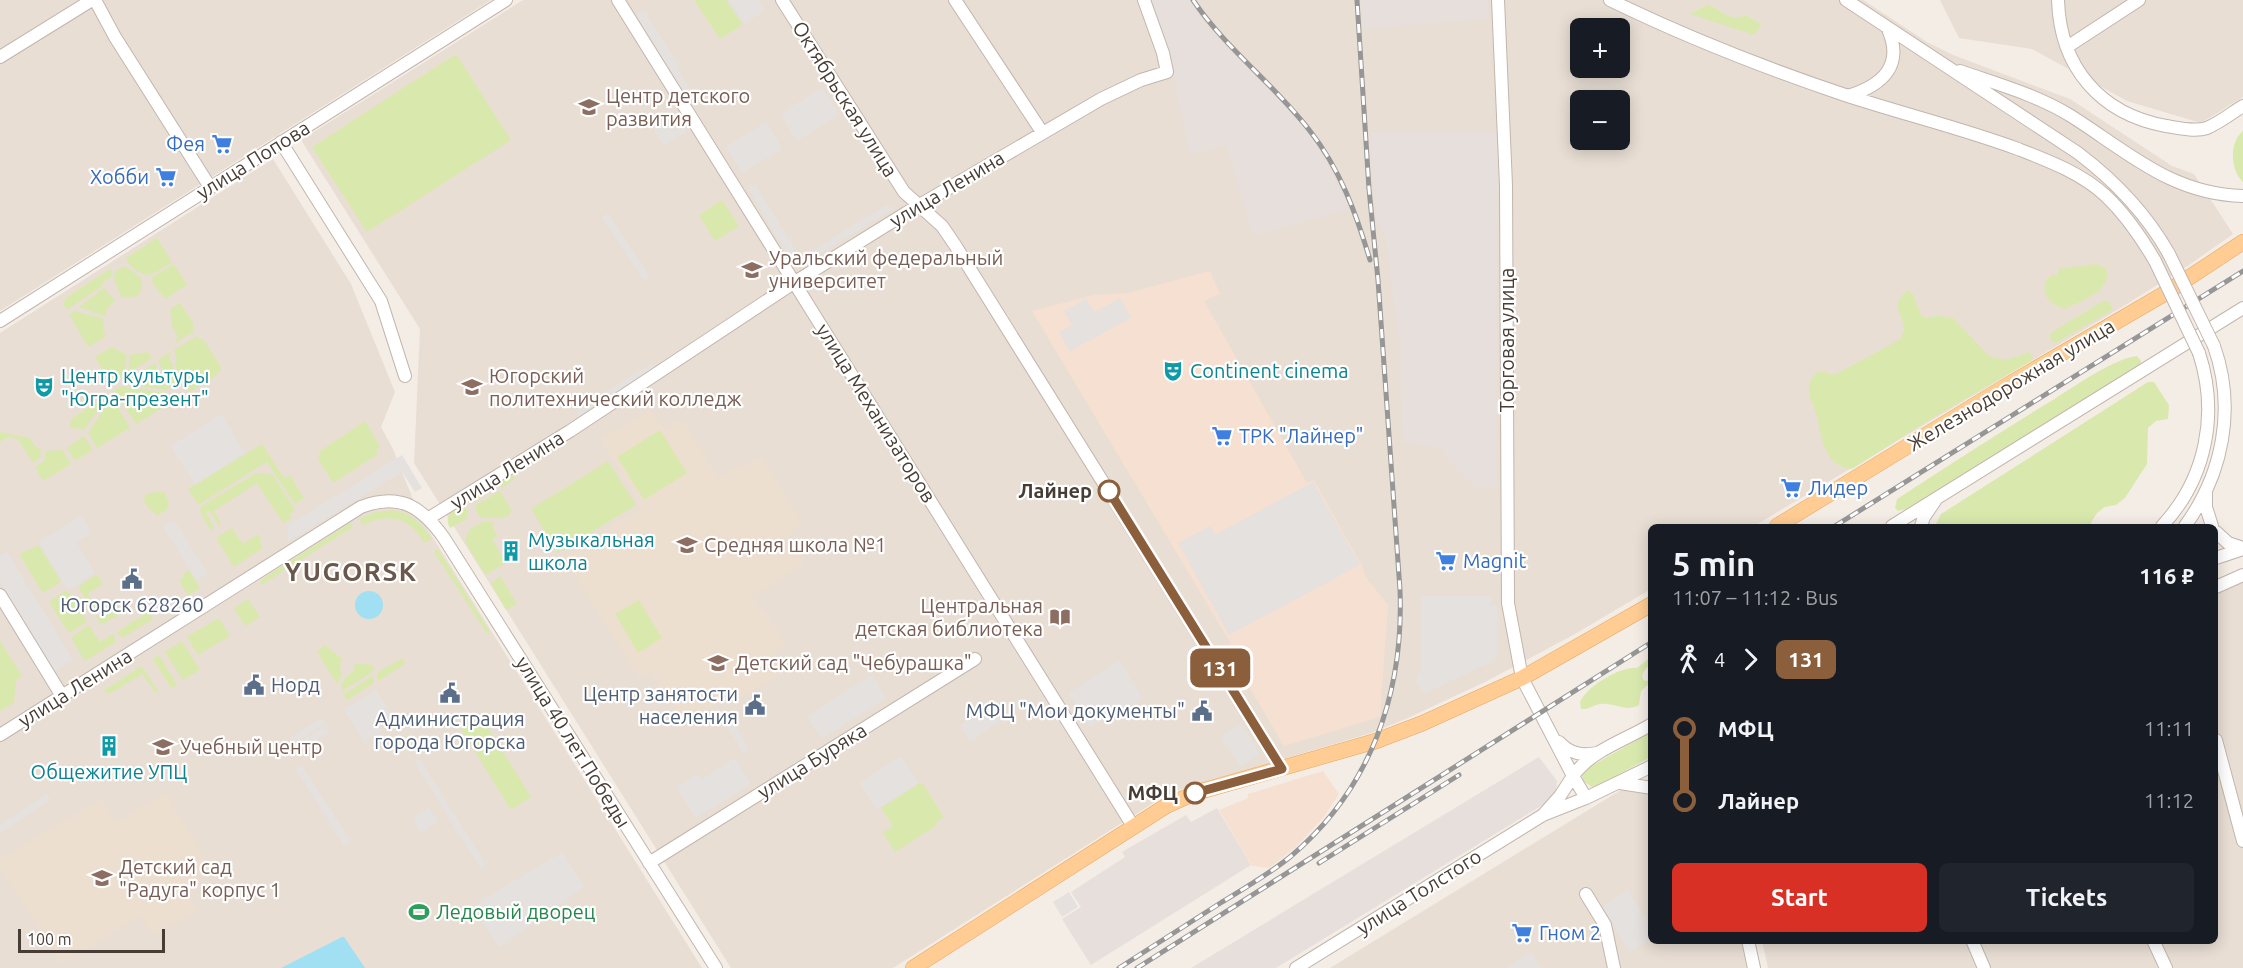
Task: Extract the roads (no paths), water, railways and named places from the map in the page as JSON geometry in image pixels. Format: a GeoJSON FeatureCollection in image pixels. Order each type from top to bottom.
{"type":"FeatureCollection","features":[{"type":"Feature","properties":{"kind":"main road","name":"Железнодорожная улица"},"geometry":{"type":"LineString","coordinates":[[1780,524],[2006,386],[2164,294],[2243,242]]}},
{"type":"Feature","properties":{"kind":"main road"},"geometry":{"type":"LineString","coordinates":[[914,968],[1132,826],[1184,797],[1396,734],[1522,678],[1648,606]]}},
{"type":"Feature","properties":{"kind":"street"},"geometry":{"type":"LineString","coordinates":[[0,57],[94,0],[210,187]]}},
{"type":"Feature","properties":{"kind":"street","name":"улица Попова"},"geometry":{"type":"LineString","coordinates":[[0,321],[506,0]]}},
{"type":"Feature","properties":{"kind":"street","name":"улица Механизаторов"},"geometry":{"type":"LineString","coordinates":[[618,0],[1132,826]]}},
{"type":"Feature","properties":{"kind":"street","name":"Октябрьская улица"},"geometry":{"type":"LineString","coordinates":[[782,0],[897,182],[909,198],[942,226],[956,245],[1282,769]]}},
{"type":"Feature","properties":{"kind":"street"},"geometry":{"type":"LineString","coordinates":[[955,0],[1042,132]]}},
{"type":"Feature","properties":{"kind":"street","name":"улица Ленина"},"geometry":{"type":"LineString","coordinates":[[0,735],[361,507],[381,502],[403,503],[415,507],[429,518],[570,431],[795,282],[919,205],[1042,132],[1130,84],[1167,72],[1163,53],[1144,0]]}},
{"type":"Feature","properties":{"kind":"street"},"geometry":{"type":"LineString","coordinates":[[1610,0],[1665,27],[1792,77],[1982,136],[2069,170],[2105,195],[2133,227],[2155,261],[2199,353],[2210,398],[2209,424],[2192,481],[2173,514],[2164,524]]}},
{"type":"Feature","properties":{"kind":"street"},"geometry":{"type":"LineString","coordinates":[[1845,0],[2071,148],[2106,174],[2146,218],[2169,254],[2214,346],[2222,372],[2225,419],[2220,450],[2206,493],[2186,524]]}},
{"type":"Feature","properties":{"kind":"street"},"geometry":{"type":"LineString","coordinates":[[2058,0],[2060,27],[2082,78],[2120,110],[2151,123],[2182,129],[2207,128],[2243,106]]}},
{"type":"Feature","properties":{"kind":"street"},"geometry":{"type":"LineString","coordinates":[[2069,52],[2139,0]]}},
{"type":"Feature","properties":{"kind":"street","name":"Торговая улица"},"geometry":{"type":"LineString","coordinates":[[1498,1],[1506,185],[1508,603],[1522,678],[1586,798]]}},
{"type":"Feature","properties":{"kind":"street"},"geometry":{"type":"LineString","coordinates":[[1848,96],[1870,88],[1886,75],[1894,50],[1892,37],[1887,27]]}},
{"type":"Feature","properties":{"kind":"street"},"geometry":{"type":"LineString","coordinates":[[1942,64],[2020,92],[2059,110],[2165,178],[2200,190],[2243,196]]}},
{"type":"Feature","properties":{"kind":"street"},"geometry":{"type":"LineString","coordinates":[[281,142],[381,301],[405,376]]}},
{"type":"Feature","properties":{"kind":"street"},"geometry":{"type":"LineString","coordinates":[[1895,524],[2243,308]]}},
{"type":"Feature","properties":{"kind":"street"},"geometry":{"type":"LineString","coordinates":[[2206,493],[2206,507],[2211,524]]}},
{"type":"Feature","properties":{"kind":"street"},"geometry":{"type":"LineString","coordinates":[[1922,524],[1938,497]]}},
{"type":"Feature","properties":{"kind":"street","name":"улица 40 лет Победы"},"geometry":{"type":"LineString","coordinates":[[429,518],[716,968]]}},
{"type":"Feature","properties":{"kind":"street"},"geometry":{"type":"LineString","coordinates":[[2218,534],[2228,543],[2243,548]]}},
{"type":"Feature","properties":{"kind":"street"},"geometry":{"type":"LineString","coordinates":[[2218,557],[2243,548]]}},
{"type":"Feature","properties":{"kind":"street"},"geometry":{"type":"LineString","coordinates":[[2218,586],[2243,575]]}},
{"type":"Feature","properties":{"kind":"street"},"geometry":{"type":"LineString","coordinates":[[0,596],[63,696]]}},
{"type":"Feature","properties":{"kind":"street","name":"улица Буряка"},"geometry":{"type":"LineString","coordinates":[[649,864],[975,659]]}},
{"type":"Feature","properties":{"kind":"street"},"geometry":{"type":"LineString","coordinates":[[1543,815],[1581,766],[1600,752],[1648,726]]}},
{"type":"Feature","properties":{"kind":"street"},"geometry":{"type":"LineString","coordinates":[[1552,735],[1570,752],[1586,755],[1600,752]]}},
{"type":"Feature","properties":{"kind":"street"},"geometry":{"type":"LineString","coordinates":[[2218,747],[2243,841]]}},
{"type":"Feature","properties":{"kind":"street"},"geometry":{"type":"LineString","coordinates":[[1543,815],[1620,783],[1648,768]]}},
{"type":"Feature","properties":{"kind":"street"},"geometry":{"type":"LineString","coordinates":[[1620,783],[1648,787]]}},
{"type":"Feature","properties":{"kind":"street","name":"улица Толстого"},"geometry":{"type":"LineString","coordinates":[[1301,967],[1543,815]]}},
{"type":"Feature","properties":{"kind":"street"},"geometry":{"type":"LineString","coordinates":[[1586,894],[1605,925],[1614,968]]}},
{"type":"Feature","properties":{"kind":"street"},"geometry":{"type":"LineString","coordinates":[[1749,944],[1754,968]]}},
{"type":"Feature","properties":{"kind":"street"},"geometry":{"type":"LineString","coordinates":[[1974,944],[1984,968]]}},
{"type":"Feature","properties":{"kind":"street"},"geometry":{"type":"LineString","coordinates":[[2155,944],[2166,968]]}},
{"type":"Feature","properties":{"kind":"water"},"geometry":{"type":"Polygon","coordinates":[[[369,591],[379,595],[383,605],[379,615],[369,619],[359,615],[355,605],[359,595],[369,591]]]}},
{"type":"Feature","properties":{"kind":"water"},"geometry":{"type":"Polygon","coordinates":[[[342,937],[365,968],[281,968],[342,937]]]}},
{"type":"Feature","properties":{"kind":"railway"},"geometry":{"type":"LineString","coordinates":[[1193,0],[1220,35],[1296,114],[1321,146],[1346,192],[1370,260]]}},
{"type":"Feature","properties":{"kind":"railway"},"geometry":{"type":"LineString","coordinates":[[1119,968],[1257,881],[1290,857],[1318,830],[1342,801],[1361,770],[1377,737],[1388,702],[1396,666],[1400,628],[1400,590],[1357,0]]}},
{"type":"Feature","properties":{"kind":"railway"},"geometry":{"type":"LineString","coordinates":[[1838,524],[2243,271]]}},
{"type":"Feature","properties":{"kind":"railway"},"geometry":{"type":"LineString","coordinates":[[1137,968],[1648,645]]}},
{"type":"Feature","properties":{"kind":"railway"},"geometry":{"type":"LineString","coordinates":[[1319,863],[1459,775]]}},
{"type":"Feature","properties":{"kind":"place","name":"Центр детского развития"},"geometry":{"type":"Point","coordinates":[589,107]}},
{"type":"Feature","properties":{"kind":"place","name":"Фея"},"geometry":{"type":"Point","coordinates":[222,144]}},
{"type":"Feature","properties":{"kind":"place","name":"Хобби"},"geometry":{"type":"Point","coordinates":[166,177]}},
{"type":"Feature","properties":{"kind":"place","name":"Уральский федеральный университет"},"geometry":{"type":"Point","coordinates":[752,270]}},
{"type":"Feature","properties":{"kind":"place","name":"Continent cinema"},"geometry":{"type":"Point","coordinates":[1173,371]}},
{"type":"Feature","properties":{"kind":"place","name":"Центр культуры \"Югра-презент\""},"geometry":{"type":"Point","coordinates":[44,387]}},
{"type":"Feature","properties":{"kind":"place","name":"Югорский политехнический колледж"},"geometry":{"type":"Point","coordinates":[472,387]}},
{"type":"Feature","properties":{"kind":"place","name":"ТРК \"Лайнер\""},"geometry":{"type":"Point","coordinates":[1222,436]}},
{"type":"Feature","properties":{"kind":"place","name":"Лидер"},"geometry":{"type":"Point","coordinates":[1791,488]}},
{"type":"Feature","properties":{"kind":"place","name":"Лайнер"},"geometry":{"type":"Point","coordinates":[1109,491]}},
{"type":"Feature","properties":{"kind":"place","name":"Средняя школа №1"},"geometry":{"type":"Point","coordinates":[687,545]}},
{"type":"Feature","properties":{"kind":"place","name":"Музыкальная школа"},"geometry":{"type":"Point","coordinates":[511,551]}},
{"type":"Feature","properties":{"kind":"place","name":"Magnit"},"geometry":{"type":"Point","coordinates":[1446,561]}},
{"type":"Feature","properties":{"kind":"place","name":"Югорск 628260"},"geometry":{"type":"Point","coordinates":[132,579]}},
{"type":"Feature","properties":{"kind":"place","name":"Центральная детская библиотека"},"geometry":{"type":"Point","coordinates":[1060,617]}},
{"type":"Feature","properties":{"kind":"place","name":"Детский сад \"Чебурашка\""},"geometry":{"type":"Point","coordinates":[718,663]}},
{"type":"Feature","properties":{"kind":"place","name":"Норд"},"geometry":{"type":"Point","coordinates":[254,685]}},
{"type":"Feature","properties":{"kind":"place","name":"Администрация города Югорска"},"geometry":{"type":"Point","coordinates":[450,693]}},
{"type":"Feature","properties":{"kind":"place","name":"Центр занятости населения"},"geometry":{"type":"Point","coordinates":[755,705]}},
{"type":"Feature","properties":{"kind":"place","name":"МФЦ \"Мои документы\""},"geometry":{"type":"Point","coordinates":[1202,711]}},
{"type":"Feature","properties":{"kind":"place","name":"Общежитие УПЦ"},"geometry":{"type":"Point","coordinates":[109,746]}},
{"type":"Feature","properties":{"kind":"place","name":"Учебный центр"},"geometry":{"type":"Point","coordinates":[163,747]}},
{"type":"Feature","properties":{"kind":"place","name":"МФЦ"},"geometry":{"type":"Point","coordinates":[1195,793]}},
{"type":"Feature","properties":{"kind":"place","name":"Детский сад \"Радуга\" корпус 1"},"geometry":{"type":"Point","coordinates":[102,878]}},
{"type":"Feature","properties":{"kind":"place","name":"Ледовый дворец"},"geometry":{"type":"Point","coordinates":[419,912]}},
{"type":"Feature","properties":{"kind":"place","name":"Гном 2"},"geometry":{"type":"Point","coordinates":[1522,933]}},
{"type":"Feature","properties":{"kind":"district","name":"YUGORSK"},"geometry":{"type":"Point","coordinates":[351,572]}}]}
